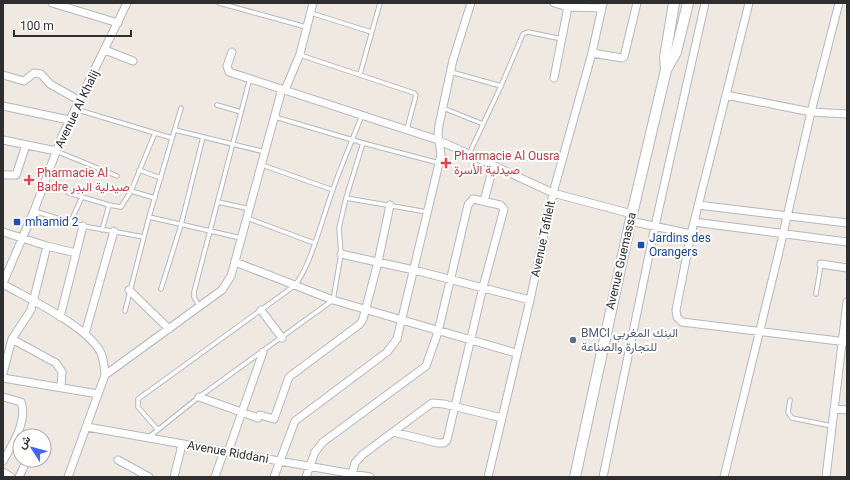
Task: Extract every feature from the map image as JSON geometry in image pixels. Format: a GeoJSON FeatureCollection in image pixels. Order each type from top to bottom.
{"type":"FeatureCollection","features":[{"type":"Feature","properties":{"kind":"main road","name":"Avenue Guemassa"},"geometry":{"type":"LineString","coordinates":[[666,70],[665,56],[674,3]]}},
{"type":"Feature","properties":{"kind":"main road","name":"Avenue Guemassa"},"geometry":{"type":"LineString","coordinates":[[575,477],[631,217],[666,70],[676,52],[688,3]]}},
{"type":"Feature","properties":{"kind":"street"},"geometry":{"type":"LineString","coordinates":[[52,3],[118,23]]}},
{"type":"Feature","properties":{"kind":"street","name":"Avenue Al Khalij"},"geometry":{"type":"LineString","coordinates":[[3,284],[34,211],[69,120],[80,101],[127,3]]}},
{"type":"Feature","properties":{"kind":"street"},"geometry":{"type":"LineString","coordinates":[[105,375],[222,290],[232,276],[274,117],[284,89],[300,54],[313,3]]}},
{"type":"Feature","properties":{"kind":"street"},"geometry":{"type":"LineString","coordinates":[[274,477],[295,421],[394,346],[403,320],[439,163],[441,149],[438,140],[451,72],[471,3]]}},
{"type":"Feature","properties":{"kind":"street"},"geometry":{"type":"LineString","coordinates":[[554,3],[568,7],[603,6]]}},
{"type":"Feature","properties":{"kind":"street"},"geometry":{"type":"LineString","coordinates":[[592,53],[622,58],[624,57],[637,3]]}},
{"type":"Feature","properties":{"kind":"street"},"geometry":{"type":"LineString","coordinates":[[603,477],[655,226],[705,3]]}},
{"type":"Feature","properties":{"kind":"street"},"geometry":{"type":"LineString","coordinates":[[749,3],[691,234],[676,310],[676,317],[686,323],[845,342]]}},
{"type":"Feature","properties":{"kind":"street"},"geometry":{"type":"LineString","coordinates":[[724,477],[811,112],[839,3]]}},
{"type":"Feature","properties":{"kind":"street","name":"Avenue Tafilelt"},"geometry":{"type":"LineString","coordinates":[[488,477],[516,353],[530,300],[553,193],[592,53],[603,6]]}},
{"type":"Feature","properties":{"kind":"street"},"geometry":{"type":"LineString","coordinates":[[554,78],[568,7]]}},
{"type":"Feature","properties":{"kind":"street"},"geometry":{"type":"LineString","coordinates":[[105,50],[133,61]]}},
{"type":"Feature","properties":{"kind":"street"},"geometry":{"type":"LineString","coordinates":[[232,52],[227,66],[229,72],[438,140],[493,167],[553,193],[655,226],[691,234]]}},
{"type":"Feature","properties":{"kind":"street"},"geometry":{"type":"LineString","coordinates":[[3,75],[24,81],[34,73],[41,74],[50,84],[80,101]]}},
{"type":"Feature","properties":{"kind":"street"},"geometry":{"type":"LineString","coordinates":[[726,95],[811,112],[847,114]]}},
{"type":"Feature","properties":{"kind":"street"},"geometry":{"type":"LineString","coordinates":[[3,106],[69,120]]}},
{"type":"Feature","properties":{"kind":"street"},"geometry":{"type":"LineString","coordinates":[[3,140],[56,151]]}},
{"type":"Feature","properties":{"kind":"street"},"geometry":{"type":"LineString","coordinates":[[3,175],[16,175],[26,145]]}},
{"type":"Feature","properties":{"kind":"street"},"geometry":{"type":"LineString","coordinates":[[484,202],[493,167]]}},
{"type":"Feature","properties":{"kind":"street"},"geometry":{"type":"LineString","coordinates":[[306,477],[315,452],[323,442],[426,366],[438,332],[468,204],[473,200],[500,205],[504,209],[483,286],[447,440],[444,443],[438,443],[393,432]]}},
{"type":"Feature","properties":{"kind":"street"},"geometry":{"type":"LineString","coordinates":[[199,397],[258,418],[260,414],[274,419],[289,377],[360,324],[366,310],[390,205]]}},
{"type":"Feature","properties":{"kind":"street"},"geometry":{"type":"LineString","coordinates":[[698,205],[847,223]]}},
{"type":"Feature","properties":{"kind":"street"},"geometry":{"type":"LineString","coordinates":[[694,222],[847,242]]}},
{"type":"Feature","properties":{"kind":"street"},"geometry":{"type":"LineString","coordinates":[[60,317],[83,226]]}},
{"type":"Feature","properties":{"kind":"street"},"geometry":{"type":"LineString","coordinates":[[85,334],[114,231]]}},
{"type":"Feature","properties":{"kind":"street"},"geometry":{"type":"LineString","coordinates":[[3,232],[76,254]]}},
{"type":"Feature","properties":{"kind":"street"},"geometry":{"type":"LineString","coordinates":[[3,373],[12,339],[31,310],[47,246]]}},
{"type":"Feature","properties":{"kind":"street"},"geometry":{"type":"LineString","coordinates":[[341,254],[483,286],[530,300]]}},
{"type":"Feature","properties":{"kind":"street"},"geometry":{"type":"LineString","coordinates":[[235,262],[333,300],[403,320],[438,332],[516,353]]}},
{"type":"Feature","properties":{"kind":"street"},"geometry":{"type":"LineString","coordinates":[[821,264],[847,268]]}},
{"type":"Feature","properties":{"kind":"street"},"geometry":{"type":"LineString","coordinates":[[3,284],[60,317],[85,334],[94,342],[101,352],[104,360],[105,375],[68,477]]}},
{"type":"Feature","properties":{"kind":"street"},"geometry":{"type":"LineString","coordinates":[[129,290],[168,329]]}},
{"type":"Feature","properties":{"kind":"street"},"geometry":{"type":"LineString","coordinates":[[826,477],[834,409],[845,342],[847,302]]}},
{"type":"Feature","properties":{"kind":"street"},"geometry":{"type":"LineString","coordinates":[[261,310],[282,338]]}},
{"type":"Feature","properties":{"kind":"street"},"geometry":{"type":"LineString","coordinates":[[12,339],[56,363],[62,372],[61,387]]}},
{"type":"Feature","properties":{"kind":"street"},"geometry":{"type":"LineString","coordinates":[[215,477],[242,413],[263,352]]}},
{"type":"Feature","properties":{"kind":"street"},"geometry":{"type":"LineString","coordinates":[[3,378],[98,394]]}},
{"type":"Feature","properties":{"kind":"street"},"geometry":{"type":"LineString","coordinates":[[3,396],[21,402],[23,407],[22,422],[19,428]]}},
{"type":"Feature","properties":{"kind":"street"},"geometry":{"type":"LineString","coordinates":[[352,474],[358,458],[432,403],[455,406],[502,418]]}},
{"type":"Feature","properties":{"kind":"street"},"geometry":{"type":"LineString","coordinates":[[834,409],[847,410]]}},
{"type":"Feature","properties":{"kind":"street","name":"Avenue Riddani"},"geometry":{"type":"LineString","coordinates":[[87,427],[309,466],[343,475],[352,474],[370,477]]}},
{"type":"Feature","properties":{"kind":"street"},"geometry":{"type":"LineString","coordinates":[[3,461],[12,444]]}},
{"type":"Feature","properties":{"kind":"street"},"geometry":{"type":"LineString","coordinates":[[174,477],[182,444]]}},
{"type":"Feature","properties":{"kind":"street"},"geometry":{"type":"LineString","coordinates":[[118,460],[149,477]]}},
{"type":"Feature","properties":{"kind":"street"},"geometry":{"type":"LineString","coordinates":[[3,472],[11,477]]}},
{"type":"Feature","properties":{"kind":"lane"},"geometry":{"type":"LineString","coordinates":[[219,3],[306,27]]}},
{"type":"Feature","properties":{"kind":"lane"},"geometry":{"type":"LineString","coordinates":[[360,74],[380,3]]}},
{"type":"Feature","properties":{"kind":"lane"},"geometry":{"type":"LineString","coordinates":[[310,12],[372,32]]}},
{"type":"Feature","properties":{"kind":"lane"},"geometry":{"type":"LineString","coordinates":[[469,155],[523,34],[528,32],[562,39]]}},
{"type":"Feature","properties":{"kind":"lane"},"geometry":{"type":"LineString","coordinates":[[300,54],[415,93],[413,109],[407,130]]}},
{"type":"Feature","properties":{"kind":"lane"},"geometry":{"type":"LineString","coordinates":[[451,72],[501,86]]}},
{"type":"Feature","properties":{"kind":"lane"},"geometry":{"type":"LineString","coordinates":[[199,306],[194,295],[250,78]]}},
{"type":"Feature","properties":{"kind":"lane"},"geometry":{"type":"LineString","coordinates":[[217,105],[241,112]]}},
{"type":"Feature","properties":{"kind":"lane"},"geometry":{"type":"LineString","coordinates":[[125,310],[149,217],[181,108]]}},
{"type":"Feature","properties":{"kind":"lane"},"geometry":{"type":"LineString","coordinates":[[443,108],[484,124]]}},
{"type":"Feature","properties":{"kind":"lane"},"geometry":{"type":"LineString","coordinates":[[75,109],[172,138]]}},
{"type":"Feature","properties":{"kind":"lane"},"geometry":{"type":"LineString","coordinates":[[158,430],[138,407],[138,399],[294,286],[303,275],[333,190],[362,115]]}},
{"type":"Feature","properties":{"kind":"lane"},"geometry":{"type":"LineString","coordinates":[[274,117],[439,163]]}},
{"type":"Feature","properties":{"kind":"lane"},"geometry":{"type":"LineString","coordinates":[[175,130],[265,152]]}},
{"type":"Feature","properties":{"kind":"lane"},"geometry":{"type":"LineString","coordinates":[[69,193],[121,207],[131,191],[155,133]]}},
{"type":"Feature","properties":{"kind":"lane"},"geometry":{"type":"LineString","coordinates":[[161,290],[181,225],[203,137]]}},
{"type":"Feature","properties":{"kind":"lane"},"geometry":{"type":"LineString","coordinates":[[148,438],[199,397],[333,300],[341,254],[339,233],[346,198],[363,143]]}},
{"type":"Feature","properties":{"kind":"lane"},"geometry":{"type":"LineString","coordinates":[[56,151],[117,176]]}},
{"type":"Feature","properties":{"kind":"lane"},"geometry":{"type":"LineString","coordinates":[[262,165],[333,190]]}},
{"type":"Feature","properties":{"kind":"lane"},"geometry":{"type":"LineString","coordinates":[[139,170],[160,178]]}},
{"type":"Feature","properties":{"kind":"lane"},"geometry":{"type":"LineString","coordinates":[[131,191],[155,198]]}},
{"type":"Feature","properties":{"kind":"lane"},"geometry":{"type":"LineString","coordinates":[[71,221],[82,197]]}},
{"type":"Feature","properties":{"kind":"lane"},"geometry":{"type":"LineString","coordinates":[[346,198],[428,212]]}},
{"type":"Feature","properties":{"kind":"lane"},"geometry":{"type":"LineString","coordinates":[[218,202],[250,209]]}},
{"type":"Feature","properties":{"kind":"lane"},"geometry":{"type":"LineString","coordinates":[[102,230],[109,205]]}},
{"type":"Feature","properties":{"kind":"lane"},"geometry":{"type":"LineString","coordinates":[[34,211],[71,221],[83,226],[144,237]]}},
{"type":"Feature","properties":{"kind":"lane"},"geometry":{"type":"LineString","coordinates":[[149,217],[241,238]]}},
{"type":"Feature","properties":{"kind":"lane"},"geometry":{"type":"LineString","coordinates":[[247,218],[314,243]]}},
{"type":"Feature","properties":{"kind":"lane"},"geometry":{"type":"LineString","coordinates":[[816,294],[821,264]]}},
{"type":"Feature","properties":{"kind":"lane"},"geometry":{"type":"LineString","coordinates":[[790,400],[788,412],[792,418],[832,426]]}},
{"type":"Feature","properties":{"kind":"place","name":"Pharmacie Al Ousra صيدلية الأسرة"},"geometry":{"type":"Point","coordinates":[446,163]}},
{"type":"Feature","properties":{"kind":"place","name":"Pharmacie Al Badre صيدلية البدر"},"geometry":{"type":"Point","coordinates":[29,180]}},
{"type":"Feature","properties":{"kind":"place","name":"mhamid 2"},"geometry":{"type":"Point","coordinates":[17,222]}},
{"type":"Feature","properties":{"kind":"place","name":"Jardins des Orangers"},"geometry":{"type":"Point","coordinates":[641,245]}},
{"type":"Feature","properties":{"kind":"place","name":"BMCI البنك المغربي للتجارة والصناعة"},"geometry":{"type":"Point","coordinates":[573,340]}}]}
